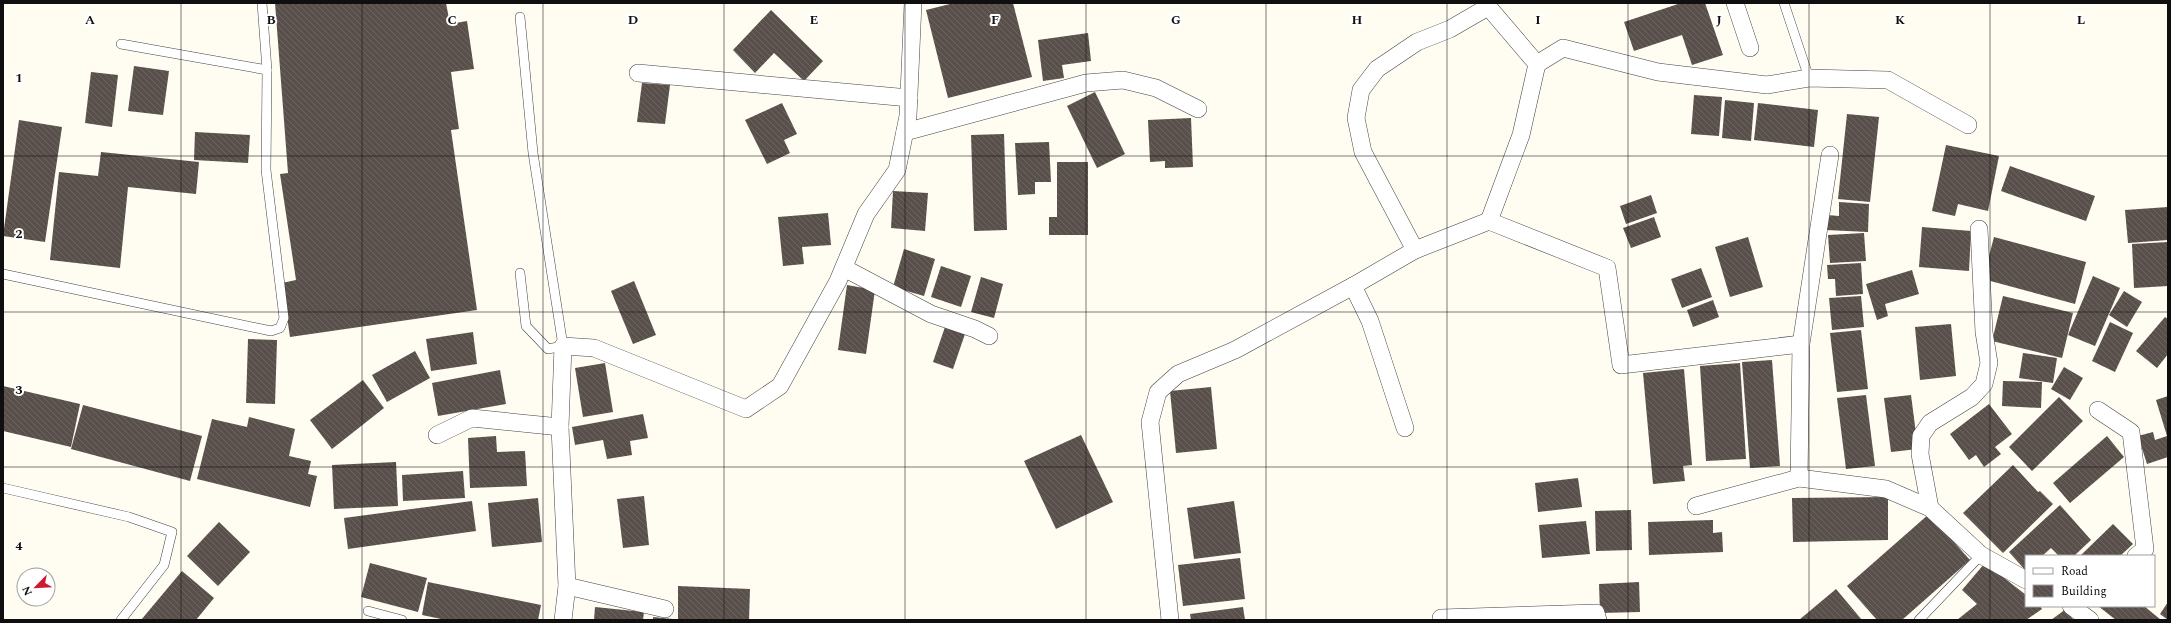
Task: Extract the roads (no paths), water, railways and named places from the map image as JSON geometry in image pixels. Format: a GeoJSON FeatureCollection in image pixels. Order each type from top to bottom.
{"type":"FeatureCollection","features":[{"type":"Feature","properties":{"kind":"street"},"geometry":{"type":"LineString","coordinates":[[563,620],[567,586],[560,427],[563,346],[594,348],[746,409],[780,386],[838,281],[866,214],[897,170],[905,132],[913,3]]}},
{"type":"Feature","properties":{"kind":"street"},"geometry":{"type":"LineString","coordinates":[[1735,3],[1750,48]]}},
{"type":"Feature","properties":{"kind":"street"},"geometry":{"type":"LineString","coordinates":[[1415,250],[1363,152],[1356,118],[1360,90],[1377,69],[1417,42],[1450,29],[1486,5],[1537,64]]}},
{"type":"Feature","properties":{"kind":"street"},"geometry":{"type":"LineString","coordinates":[[1489,221],[1521,135],[1537,64],[1563,48],[1658,72],[1767,85],[1809,78],[1888,80],[1968,125]]}},
{"type":"Feature","properties":{"kind":"street"},"geometry":{"type":"LineString","coordinates":[[638,73],[908,98]]}},
{"type":"Feature","properties":{"kind":"street"},"geometry":{"type":"LineString","coordinates":[[905,132],[1086,83],[1123,80],[1156,88],[1198,108]]}},
{"type":"Feature","properties":{"kind":"street"},"geometry":{"type":"LineString","coordinates":[[1799,478],[1801,344],[1830,155]]}},
{"type":"Feature","properties":{"kind":"street"},"geometry":{"type":"LineString","coordinates":[[1170,620],[1150,422],[1158,392],[1178,374],[1235,350],[1353,286],[1415,250],[1489,221],[1607,268],[1621,364],[1801,344]]}},
{"type":"Feature","properties":{"kind":"street"},"geometry":{"type":"LineString","coordinates":[[1930,508],[1920,454],[1921,436],[1930,423],[1972,397],[1984,384],[1989,363],[1984,332],[1979,229]]}},
{"type":"Feature","properties":{"kind":"street"},"geometry":{"type":"LineString","coordinates":[[844,268],[931,314],[975,329],[989,336]]}},
{"type":"Feature","properties":{"kind":"street"},"geometry":{"type":"LineString","coordinates":[[1353,286],[1370,321],[1405,428]]}},
{"type":"Feature","properties":{"kind":"street"},"geometry":{"type":"LineString","coordinates":[[2098,410],[2131,432],[2145,550],[2138,555]]}},
{"type":"Feature","properties":{"kind":"street"},"geometry":{"type":"LineString","coordinates":[[437,435],[472,418],[560,427]]}},
{"type":"Feature","properties":{"kind":"street"},"geometry":{"type":"LineString","coordinates":[[1696,506],[1799,478],[1886,489],[1930,508],[1981,555],[2025,579]]}},
{"type":"Feature","properties":{"kind":"street"},"geometry":{"type":"LineString","coordinates":[[567,586],[664,609]]}},
{"type":"Feature","properties":{"kind":"street"},"geometry":{"type":"LineString","coordinates":[[2072,607],[2090,620]]}},
{"type":"Feature","properties":{"kind":"street"},"geometry":{"type":"LineString","coordinates":[[1441,620],[1441,618],[1596,613],[1598,620]]}},
{"type":"Feature","properties":{"kind":"lane"},"geometry":{"type":"LineString","coordinates":[[3,274],[272,331],[280,328],[284,318],[266,170],[267,70],[262,3]]}},
{"type":"Feature","properties":{"kind":"lane"},"geometry":{"type":"LineString","coordinates":[[1784,3],[1809,78]]}},
{"type":"Feature","properties":{"kind":"lane"},"geometry":{"type":"LineString","coordinates":[[520,17],[534,153],[563,346],[548,349],[526,326],[520,273]]}},
{"type":"Feature","properties":{"kind":"lane"},"geometry":{"type":"LineString","coordinates":[[121,44],[267,70]]}},
{"type":"Feature","properties":{"kind":"lane"},"geometry":{"type":"LineString","coordinates":[[3,488],[129,517],[172,532],[164,566],[121,620]]}},
{"type":"Feature","properties":{"kind":"lane"},"geometry":{"type":"LineString","coordinates":[[1919,620],[1981,555]]}},
{"type":"Feature","properties":{"kind":"lane"},"geometry":{"type":"LineString","coordinates":[[368,611],[402,620]]}}]}
